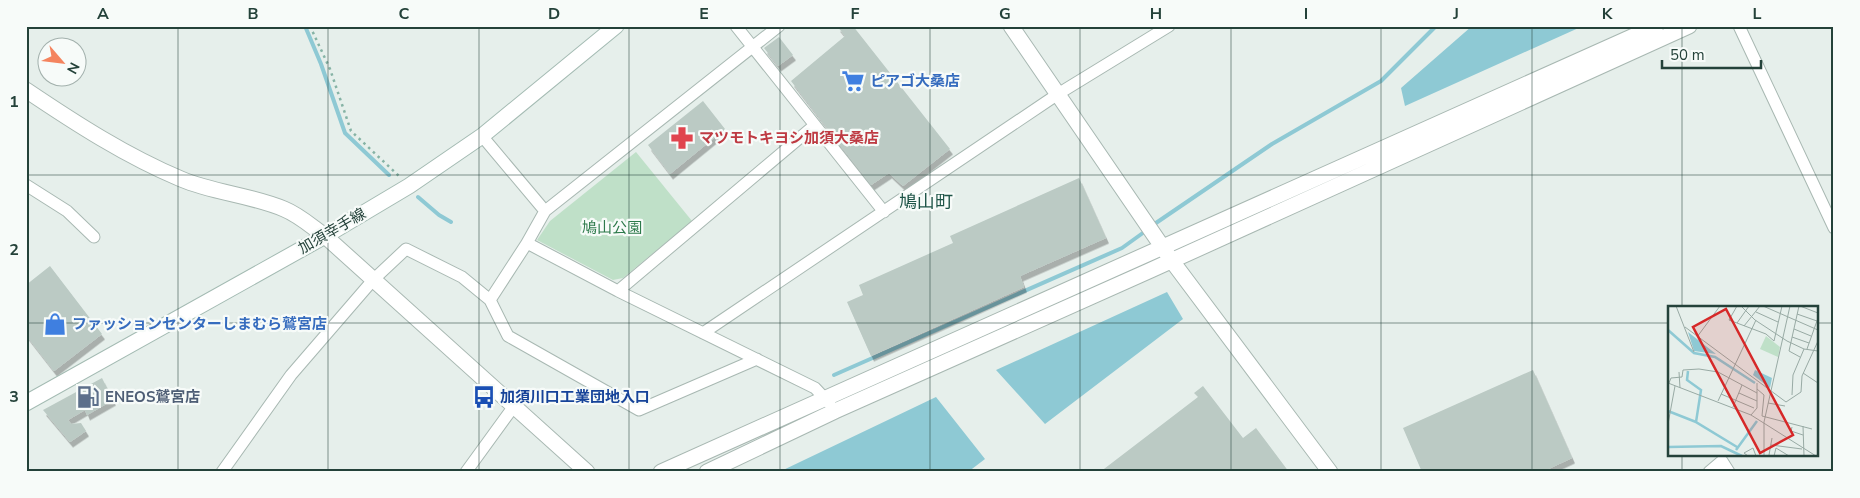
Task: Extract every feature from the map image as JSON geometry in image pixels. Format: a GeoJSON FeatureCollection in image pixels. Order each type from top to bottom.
{"type":"FeatureCollection","features":[{"type":"Feature","properties":{"kind":"street","name":"加須幸手線"},"geometry":{"type":"LineString","coordinates":[[26,403],[325,236],[409,186],[482,136],[616,26]]}},
{"type":"Feature","properties":{"kind":"street"},"geometry":{"type":"LineString","coordinates":[[736,26],[884,212]]}},
{"type":"Feature","properties":{"kind":"street"},"geometry":{"type":"LineString","coordinates":[[490,300],[527,243],[545,211],[779,26]]}},
{"type":"Feature","properties":{"kind":"street"},"geometry":{"type":"LineString","coordinates":[[1011,26],[1168,254],[1330,472]]}},
{"type":"Feature","properties":{"kind":"street"},"geometry":{"type":"LineString","coordinates":[[704,333],[1058,94],[1169,26]]}},
{"type":"Feature","properties":{"kind":"street"},"geometry":{"type":"LineString","coordinates":[[707,472],[1656,26]]}},
{"type":"Feature","properties":{"kind":"street"},"geometry":{"type":"LineString","coordinates":[[661,472],[826,398],[1168,254],[1689,26]]}},
{"type":"Feature","properties":{"kind":"street"},"geometry":{"type":"LineString","coordinates":[[1739,26],[1834,228]]}},
{"type":"Feature","properties":{"kind":"street"},"geometry":{"type":"LineString","coordinates":[[26,90],[108,142],[180,179],[198,186],[283,208],[298,215],[325,236],[587,472]]}},
{"type":"Feature","properties":{"kind":"street"},"geometry":{"type":"LineString","coordinates":[[618,291],[815,125]]}},
{"type":"Feature","properties":{"kind":"street"},"geometry":{"type":"LineString","coordinates":[[482,136],[545,211]]}},
{"type":"Feature","properties":{"kind":"street"},"geometry":{"type":"LineString","coordinates":[[26,185],[67,211],[94,237]]}},
{"type":"Feature","properties":{"kind":"street"},"geometry":{"type":"LineString","coordinates":[[527,243],[618,291],[814,388],[826,398],[836,411]]}},
{"type":"Feature","properties":{"kind":"street"},"geometry":{"type":"LineString","coordinates":[[222,472],[291,375],[373,280],[406,249],[462,277],[490,300],[508,336],[639,410],[757,359]]}},
{"type":"Feature","properties":{"kind":"street"},"geometry":{"type":"LineString","coordinates":[[466,472],[514,406]]}},
{"type":"Feature","properties":{"kind":"street"},"geometry":{"type":"LineString","coordinates":[[1709,472],[1722,461],[1729,472]]}},
{"type":"Feature","properties":{"kind":"path"},"geometry":{"type":"LineString","coordinates":[[310,26],[330,69],[351,131],[409,186]]}},
{"type":"Feature","properties":{"kind":"green space","name":"鳩山公園"},"geometry":{"type":"Polygon","coordinates":[[[636,152],[692,221],[623,278],[613,280],[537,240],[550,221],[636,152]]]}},
{"type":"Feature","properties":{"kind":"water"},"geometry":{"type":"Polygon","coordinates":[[[1472,26],[1583,26],[1405,106],[1401,88],[1472,26]]]}},
{"type":"Feature","properties":{"kind":"water"},"geometry":{"type":"Polygon","coordinates":[[[1167,292],[1183,319],[1045,424],[996,370],[1167,292]]]}},
{"type":"Feature","properties":{"kind":"water"},"geometry":{"type":"Polygon","coordinates":[[[936,397],[985,459],[968,472],[779,472],[936,397]]]}},
{"type":"Feature","properties":{"kind":"building"},"geometry":{"type":"Polygon","coordinates":[[[837,26],[853,26],[950,149],[903,186],[889,173],[871,185],[791,81],[845,36],[837,26]]]}},
{"type":"Feature","properties":{"kind":"building"},"geometry":{"type":"Polygon","coordinates":[[[779,37],[793,55],[778,66],[764,48],[779,37]]]}},
{"type":"Feature","properties":{"kind":"building"},"geometry":{"type":"Polygon","coordinates":[[[703,101],[725,129],[670,174],[648,145],[703,101]]]}},
{"type":"Feature","properties":{"kind":"building"},"geometry":{"type":"Polygon","coordinates":[[[1079,178],[1106,238],[1020,276],[1024,287],[871,356],[847,302],[863,295],[859,285],[953,243],[950,236],[1079,178]]]}},
{"type":"Feature","properties":{"kind":"building"},"geometry":{"type":"Polygon","coordinates":[[[50,266],[102,334],[54,371],[26,335],[26,285],[50,266]]]}},
{"type":"Feature","properties":{"kind":"building"},"geometry":{"type":"Polygon","coordinates":[[[1533,370],[1572,458],[1542,472],[1422,472],[1403,428],[1533,370]]]}},
{"type":"Feature","properties":{"kind":"building"},"geometry":{"type":"Polygon","coordinates":[[[102,378],[113,400],[87,415],[85,410],[68,420],[71,424],[81,423],[86,431],[70,442],[43,410],[102,378]]]}},
{"type":"Feature","properties":{"kind":"building"},"geometry":{"type":"Polygon","coordinates":[[[1203,386],[1243,438],[1256,428],[1289,472],[1100,472],[1198,397],[1194,393],[1203,386]]]}},
{"type":"Feature","properties":{"kind":"waterway"},"geometry":{"type":"LineString","coordinates":[[305,26],[321,64],[345,133],[389,175]]}},
{"type":"Feature","properties":{"kind":"waterway"},"geometry":{"type":"LineString","coordinates":[[1153,225],[1272,144],[1381,81],[1436,26]]}},
{"type":"Feature","properties":{"kind":"waterway"},"geometry":{"type":"LineString","coordinates":[[418,197],[439,215],[451,222]]}},
{"type":"Feature","properties":{"kind":"waterway"},"geometry":{"type":"LineString","coordinates":[[834,375],[1122,248],[1147,230]]}},
{"type":"Feature","properties":{"kind":"place","name":"ピアゴ大桑店"},"geometry":{"type":"Point","coordinates":[853,81]}},
{"type":"Feature","properties":{"kind":"place","name":"マツモトキヨシ加須大桑店"},"geometry":{"type":"Point","coordinates":[682,138]}},
{"type":"Feature","properties":{"kind":"place","name":"ファッションセンターしまむら鷲宮店"},"geometry":{"type":"Point","coordinates":[55,324]}},
{"type":"Feature","properties":{"kind":"place","name":"ENEOS鷲宮店"},"geometry":{"type":"Point","coordinates":[88,397]}},
{"type":"Feature","properties":{"kind":"place","name":"加須川口工業団地入口"},"geometry":{"type":"Point","coordinates":[484,397]}},
{"type":"Feature","properties":{"kind":"district","name":"鳩山町"},"geometry":{"type":"Point","coordinates":[926,202]}}]}
